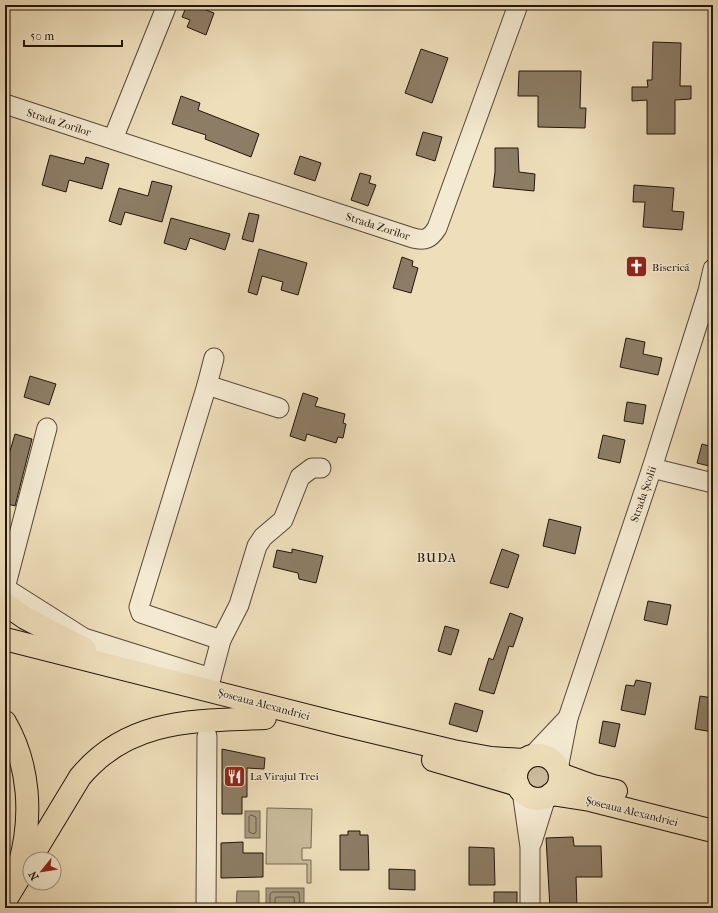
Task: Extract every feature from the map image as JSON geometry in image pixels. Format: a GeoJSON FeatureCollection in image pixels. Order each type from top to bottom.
{"type":"FeatureCollection","features":[{"type":"Feature","properties":{"kind":"highway"},"geometry":{"type":"LineString","coordinates":[[5,604],[55,634],[120,667]]}},
{"type":"Feature","properties":{"kind":"highway","name":"Șoseaua Alexandriei"},"geometry":{"type":"LineString","coordinates":[[5,639],[120,667],[209,684],[344,725],[453,751],[491,758],[528,758],[540,755],[548,757],[554,762],[559,772],[593,786],[713,815]]}},
{"type":"Feature","properties":{"kind":"highway","name":"Șoseaua Alexandriei"},"geometry":{"type":"LineString","coordinates":[[5,652],[450,764],[520,788],[533,798],[549,796],[590,800],[713,831]]}},
{"type":"Feature","properties":{"kind":"highway"},"geometry":{"type":"LineString","coordinates":[[8,896],[80,777],[92,763],[105,752],[132,736],[159,726],[180,722],[265,718]]}},
{"type":"Feature","properties":{"kind":"highway"},"geometry":{"type":"LineString","coordinates":[[5,722],[12,734],[21,760],[26,785],[27,813],[20,862],[8,896]]}},
{"type":"Feature","properties":{"kind":"highway"},"geometry":{"type":"LineString","coordinates":[[520,788],[517,772],[528,758]]}},
{"type":"Feature","properties":{"kind":"highway"},"geometry":{"type":"LineString","coordinates":[[549,796],[558,786],[559,772]]}},
{"type":"Feature","properties":{"kind":"street"},"geometry":{"type":"LineString","coordinates":[[113,140],[167,5]]}},
{"type":"Feature","properties":{"kind":"street","name":"Strada Zorilor"},"geometry":{"type":"LineString","coordinates":[[5,104],[413,238],[427,239],[432,236],[437,228],[518,5]]}},
{"type":"Feature","properties":{"kind":"street","name":"Strada Școlii"},"geometry":{"type":"LineString","coordinates":[[559,772],[568,718],[652,468],[708,291],[713,269]]}},
{"type":"Feature","properties":{"kind":"street"},"geometry":{"type":"LineString","coordinates":[[214,358],[139,610],[221,640]]}},
{"type":"Feature","properties":{"kind":"street"},"geometry":{"type":"LineString","coordinates":[[207,385],[279,408]]}},
{"type":"Feature","properties":{"kind":"street"},"geometry":{"type":"LineString","coordinates":[[47,428],[5,588],[84,638],[209,684],[221,640],[239,605],[258,546],[263,537],[283,520],[300,476],[312,468],[321,468]]}},
{"type":"Feature","properties":{"kind":"street"},"geometry":{"type":"LineString","coordinates":[[652,468],[713,483]]}},
{"type":"Feature","properties":{"kind":"street","name":"Strada Școlii"},"geometry":{"type":"LineString","coordinates":[[528,758],[568,718]]}},
{"type":"Feature","properties":{"kind":"street"},"geometry":{"type":"LineString","coordinates":[[206,908],[207,736]]}},
{"type":"Feature","properties":{"kind":"street"},"geometry":{"type":"LineString","coordinates":[[520,788],[530,847],[530,908]]}},
{"type":"Feature","properties":{"kind":"street"},"geometry":{"type":"LineString","coordinates":[[530,847],[549,796]]}},
{"type":"Feature","properties":{"kind":"shaded area"},"geometry":{"type":"Polygon","coordinates":[[[538,766],[542,767],[548,773],[548,781],[542,787],[538,788],[534,787],[528,781],[527,777],[528,773],[534,767],[538,766]]]}},
{"type":"Feature","properties":{"kind":"shaded area"},"geometry":{"type":"Polygon","coordinates":[[[267,808],[312,809],[311,848],[302,848],[302,860],[311,860],[311,883],[307,883],[307,864],[266,864],[267,808]]]}},
{"type":"Feature","properties":{"kind":"water"},"geometry":{"type":"Polygon","coordinates":[[[245,811],[260,811],[260,838],[245,838],[245,811]]]}},
{"type":"Feature","properties":{"kind":"water"},"geometry":{"type":"Polygon","coordinates":[[[266,888],[304,888],[304,908],[266,908],[266,888]]]}},
{"type":"Feature","properties":{"kind":"water"},"geometry":{"type":"Polygon","coordinates":[[[237,891],[259,891],[259,908],[236,908],[237,891]]]}},
{"type":"Feature","properties":{"kind":"building"},"geometry":{"type":"Polygon","coordinates":[[[187,5],[203,5],[201,8],[214,13],[206,35],[187,27],[190,20],[182,17],[187,5]]]}},
{"type":"Feature","properties":{"kind":"building"},"geometry":{"type":"Polygon","coordinates":[[[653,42],[681,43],[680,86],[691,86],[691,99],[675,100],[675,134],[647,134],[647,100],[632,101],[632,87],[648,87],[647,80],[652,80],[653,42]]]}},
{"type":"Feature","properties":{"kind":"building"},"geometry":{"type":"Polygon","coordinates":[[[421,49],[448,58],[432,103],[405,93],[421,49]]]}},
{"type":"Feature","properties":{"kind":"building"},"geometry":{"type":"Polygon","coordinates":[[[519,71],[581,71],[580,108],[586,108],[585,128],[538,127],[538,96],[518,96],[519,71]]]}},
{"type":"Feature","properties":{"kind":"building"},"geometry":{"type":"Polygon","coordinates":[[[181,96],[200,103],[198,110],[259,134],[251,157],[205,139],[206,135],[172,124],[181,96]]]}},
{"type":"Feature","properties":{"kind":"building"},"geometry":{"type":"Polygon","coordinates":[[[423,132],[442,137],[435,161],[416,155],[423,132]]]}},
{"type":"Feature","properties":{"kind":"building"},"geometry":{"type":"Polygon","coordinates":[[[495,148],[518,148],[519,172],[535,174],[534,191],[493,187],[495,172],[495,148]]]}},
{"type":"Feature","properties":{"kind":"building"},"geometry":{"type":"Polygon","coordinates":[[[50,155],[84,164],[86,157],[109,164],[102,189],[69,180],[66,192],[42,185],[50,155]]]}},
{"type":"Feature","properties":{"kind":"building"},"geometry":{"type":"Polygon","coordinates":[[[300,156],[321,163],[315,181],[294,174],[300,156]]]}},
{"type":"Feature","properties":{"kind":"building"},"geometry":{"type":"Polygon","coordinates":[[[360,173],[371,176],[369,183],[376,185],[368,206],[351,200],[360,173]]]}},
{"type":"Feature","properties":{"kind":"building"},"geometry":{"type":"Polygon","coordinates":[[[152,181],[172,186],[162,222],[125,212],[121,225],[109,221],[119,188],[148,196],[152,181]]]}},
{"type":"Feature","properties":{"kind":"building"},"geometry":{"type":"Polygon","coordinates":[[[634,185],[674,188],[672,211],[684,212],[682,230],[643,227],[645,202],[633,202],[634,185]]]}},
{"type":"Feature","properties":{"kind":"building"},"geometry":{"type":"Polygon","coordinates":[[[249,213],[259,215],[253,242],[242,239],[249,213]]]}},
{"type":"Feature","properties":{"kind":"building"},"geometry":{"type":"Polygon","coordinates":[[[171,218],[230,234],[225,250],[190,238],[186,250],[164,243],[171,218]]]}},
{"type":"Feature","properties":{"kind":"building"},"geometry":{"type":"Polygon","coordinates":[[[259,249],[307,263],[298,295],[281,290],[283,282],[262,276],[257,295],[248,292],[259,249]]]}},
{"type":"Feature","properties":{"kind":"building"},"geometry":{"type":"Polygon","coordinates":[[[402,257],[413,261],[412,266],[418,268],[411,293],[393,288],[402,257]]]}},
{"type":"Feature","properties":{"kind":"building"},"geometry":{"type":"Polygon","coordinates":[[[626,338],[645,342],[643,354],[662,358],[658,375],[620,367],[626,338]]]}},
{"type":"Feature","properties":{"kind":"building"},"geometry":{"type":"Polygon","coordinates":[[[30,376],[56,384],[49,405],[24,397],[30,376]]]}},
{"type":"Feature","properties":{"kind":"building"},"geometry":{"type":"Polygon","coordinates":[[[303,393],[318,398],[315,406],[345,414],[343,423],[346,424],[343,438],[338,437],[336,443],[307,434],[305,441],[290,436],[303,393]]]}},
{"type":"Feature","properties":{"kind":"building"},"geometry":{"type":"Polygon","coordinates":[[[627,402],[646,405],[643,424],[624,421],[627,402]]]}},
{"type":"Feature","properties":{"kind":"building"},"geometry":{"type":"Polygon","coordinates":[[[15,434],[32,439],[15,506],[5,503],[5,468],[15,434]]]}},
{"type":"Feature","properties":{"kind":"building"},"geometry":{"type":"Polygon","coordinates":[[[603,435],[625,440],[620,463],[598,458],[603,435]]]}},
{"type":"Feature","properties":{"kind":"building"},"geometry":{"type":"Polygon","coordinates":[[[702,444],[713,447],[713,467],[697,463],[702,444]]]}},
{"type":"Feature","properties":{"kind":"building"},"geometry":{"type":"Polygon","coordinates":[[[549,519],[581,527],[575,554],[543,546],[549,519]]]}},
{"type":"Feature","properties":{"kind":"building"},"geometry":{"type":"Polygon","coordinates":[[[292,549],[323,556],[316,583],[299,579],[298,573],[273,567],[277,550],[292,553],[292,549]]]}},
{"type":"Feature","properties":{"kind":"building"},"geometry":{"type":"Polygon","coordinates":[[[502,549],[519,555],[508,588],[490,583],[502,549]]]}},
{"type":"Feature","properties":{"kind":"building"},"geometry":{"type":"Polygon","coordinates":[[[648,601],[671,605],[667,625],[644,620],[648,601]]]}},
{"type":"Feature","properties":{"kind":"building"},"geometry":{"type":"Polygon","coordinates":[[[510,613],[523,618],[513,647],[509,646],[494,694],[479,690],[489,658],[493,660],[510,613]]]}},
{"type":"Feature","properties":{"kind":"building"},"geometry":{"type":"Polygon","coordinates":[[[445,626],[459,630],[451,655],[438,651],[445,626]]]}},
{"type":"Feature","properties":{"kind":"building"},"geometry":{"type":"Polygon","coordinates":[[[636,680],[651,683],[645,715],[621,710],[626,685],[634,686],[636,680]]]}},
{"type":"Feature","properties":{"kind":"building"},"geometry":{"type":"Polygon","coordinates":[[[700,696],[713,698],[713,732],[695,729],[700,696]]]}},
{"type":"Feature","properties":{"kind":"building"},"geometry":{"type":"Polygon","coordinates":[[[455,703],[483,711],[477,732],[449,724],[455,703]]]}},
{"type":"Feature","properties":{"kind":"building"},"geometry":{"type":"Polygon","coordinates":[[[603,721],[620,724],[615,747],[599,743],[603,721]]]}},
{"type":"Feature","properties":{"kind":"building","name":"La Virajul Trei"},"geometry":{"type":"Polygon","coordinates":[[[222,749],[265,758],[264,769],[247,768],[247,797],[242,797],[242,814],[222,814],[222,749]]]}},
{"type":"Feature","properties":{"kind":"building"},"geometry":{"type":"Polygon","coordinates":[[[348,831],[360,831],[360,835],[368,835],[369,870],[340,870],[340,835],[348,835],[348,831]]]}},
{"type":"Feature","properties":{"kind":"building"},"geometry":{"type":"Polygon","coordinates":[[[573,837],[574,846],[601,846],[602,877],[576,877],[577,908],[550,908],[546,838],[573,837]]]}},
{"type":"Feature","properties":{"kind":"building"},"geometry":{"type":"Polygon","coordinates":[[[243,842],[243,853],[263,853],[263,877],[221,878],[221,843],[243,842]]]}},
{"type":"Feature","properties":{"kind":"building"},"geometry":{"type":"Polygon","coordinates":[[[469,847],[494,848],[495,885],[469,885],[469,847]]]}},
{"type":"Feature","properties":{"kind":"building"},"geometry":{"type":"Polygon","coordinates":[[[389,869],[415,870],[415,890],[389,889],[389,869]]]}},
{"type":"Feature","properties":{"kind":"building"},"geometry":{"type":"Polygon","coordinates":[[[494,892],[517,892],[517,908],[494,908],[494,892]]]}},
{"type":"Feature","properties":{"kind":"place","name":"Biserică"},"geometry":{"type":"Point","coordinates":[637,267]}},
{"type":"Feature","properties":{"kind":"place","name":"La Virajul Trei"},"geometry":{"type":"Point","coordinates":[235,776]}},
{"type":"Feature","properties":{"kind":"district","name":"BUDA"},"geometry":{"type":"Point","coordinates":[437,557]}}]}
